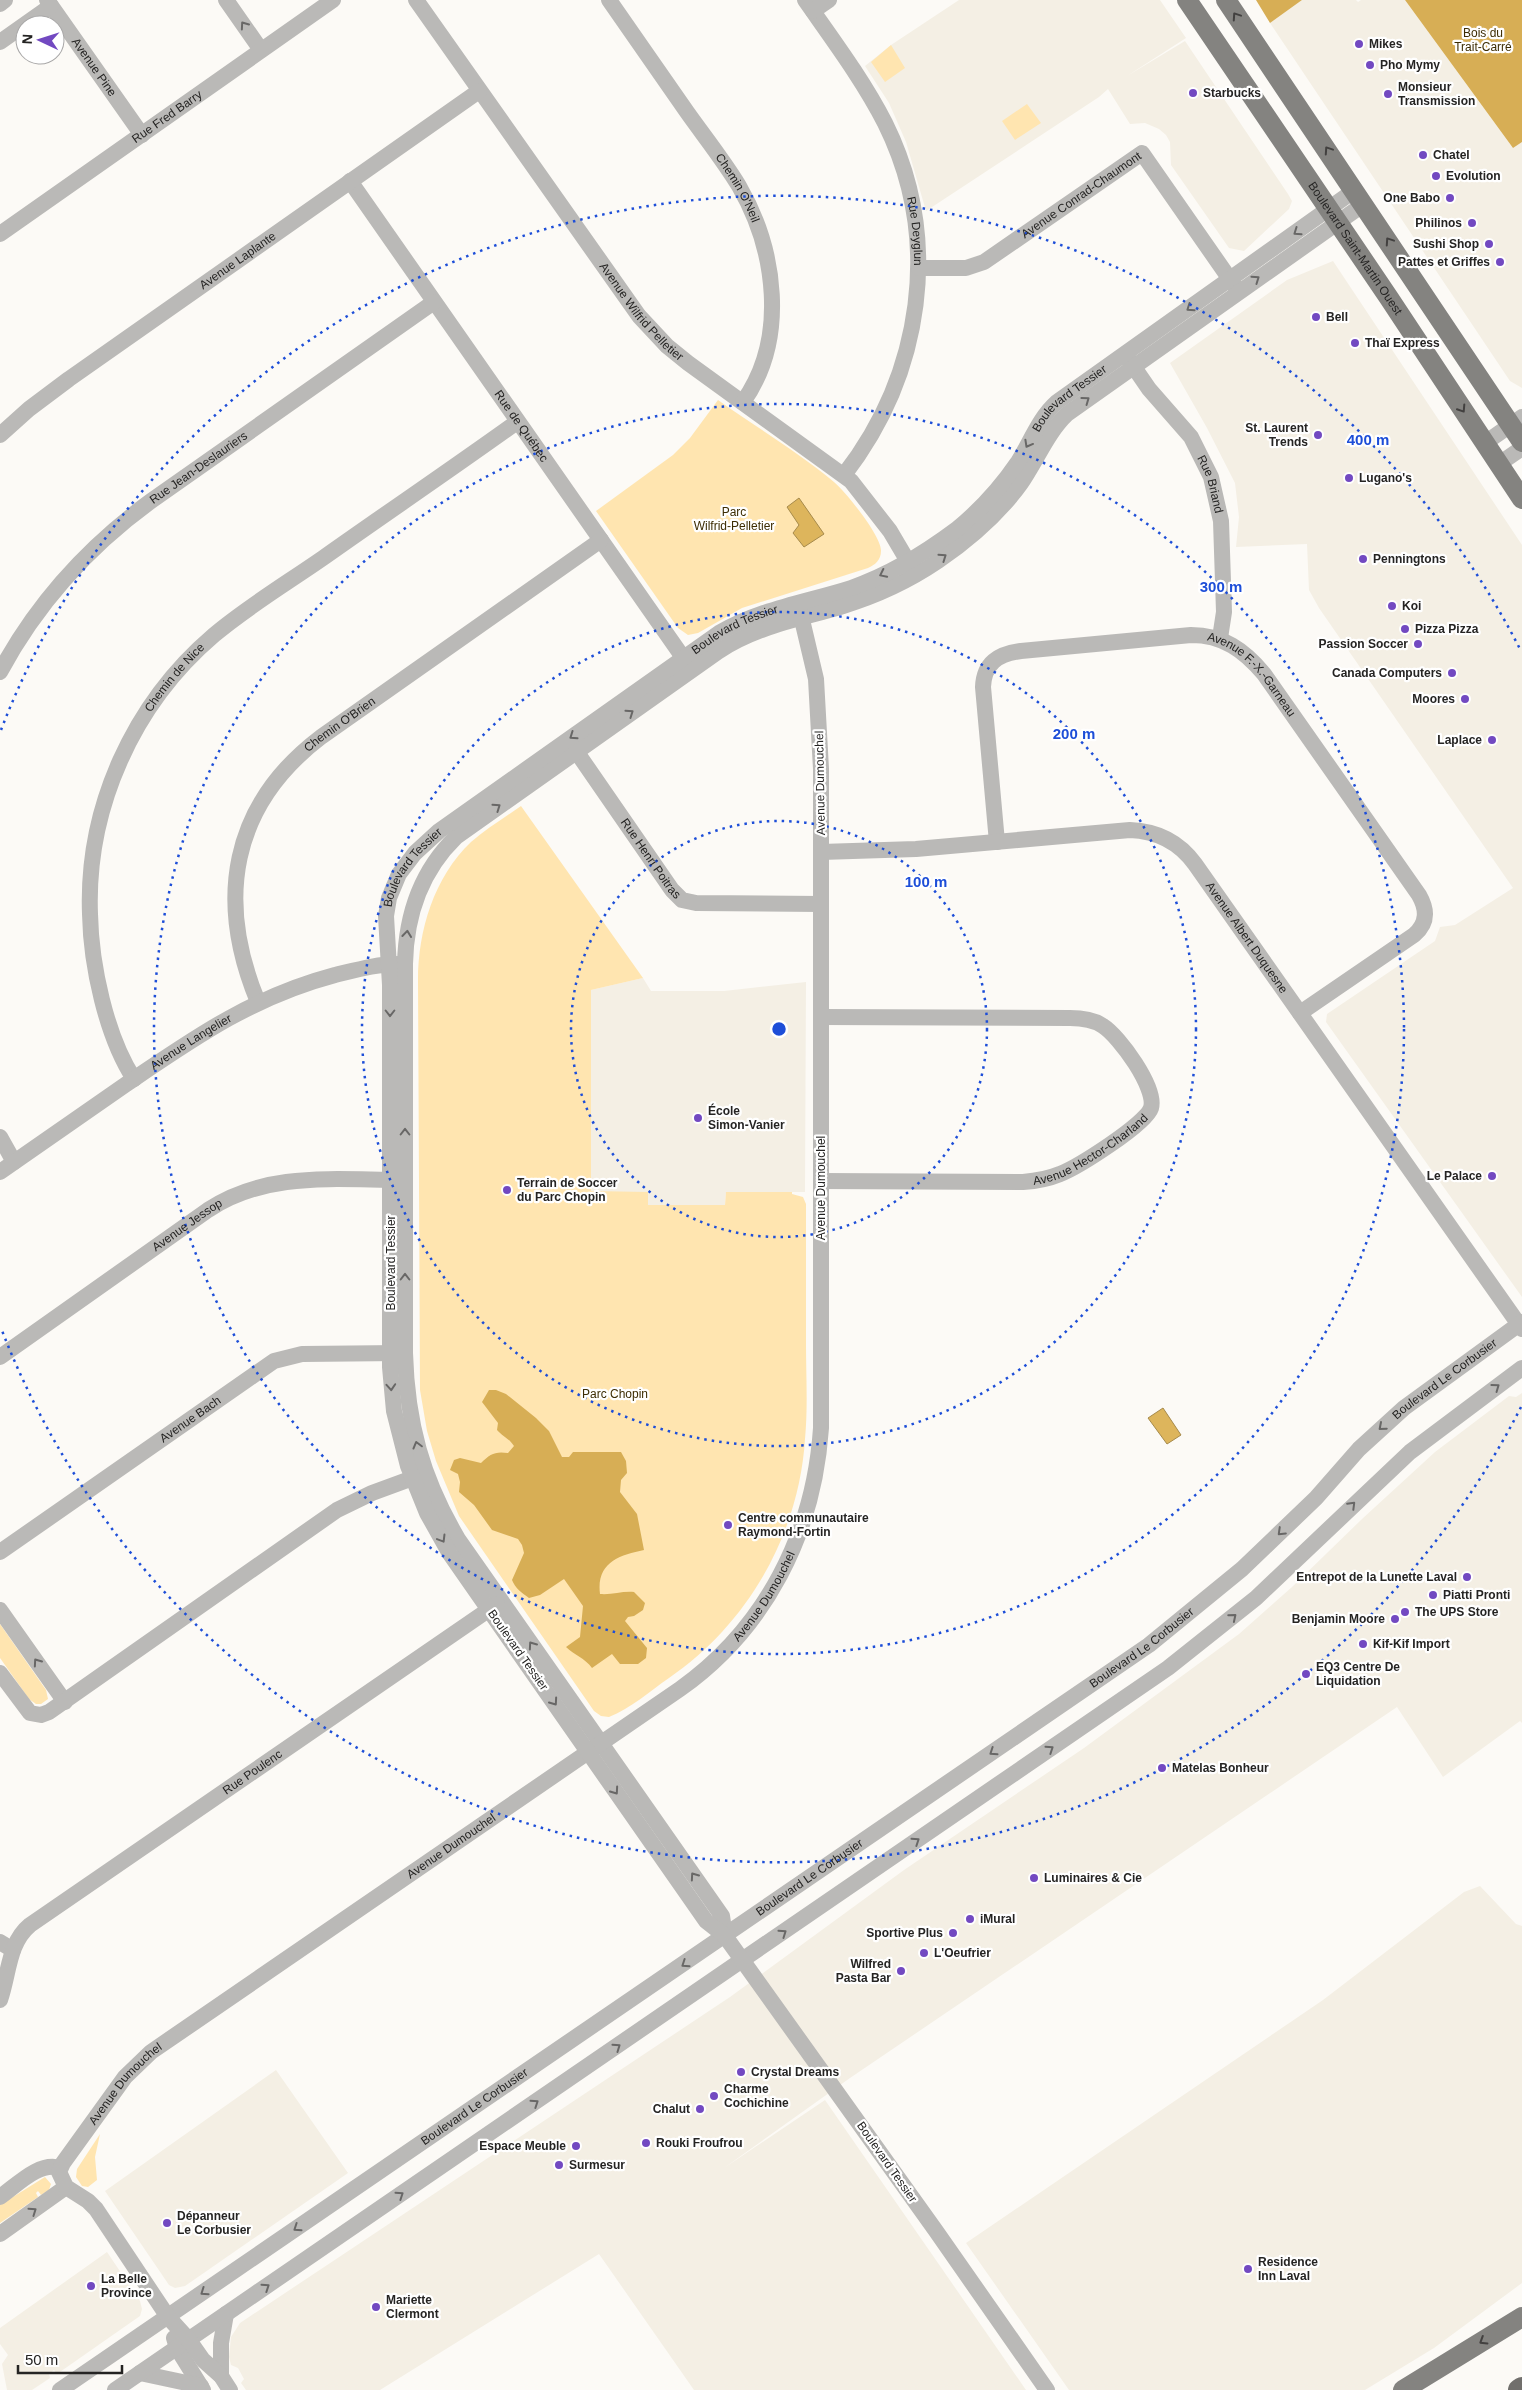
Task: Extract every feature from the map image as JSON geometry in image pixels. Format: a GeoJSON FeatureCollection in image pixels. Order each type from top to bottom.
{"type":"FeatureCollection","features":[{"type":"Feature","properties":{"kind":"main road","name":"Boulevard Saint-Martin Ouest"},"geometry":{"type":"LineString","coordinates":[[1187,0],[1334,216],[1522,499]]}},
{"type":"Feature","properties":{"kind":"main road"},"geometry":{"type":"LineString","coordinates":[[1226,0],[1516,421],[1522,442]]}},
{"type":"Feature","properties":{"kind":"main road"},"geometry":{"type":"LineString","coordinates":[[1404,2390],[1522,2317]]}},
{"type":"Feature","properties":{"kind":"street"},"geometry":{"type":"LineString","coordinates":[[0,4],[5,0]]}},
{"type":"Feature","properties":{"kind":"street"},"geometry":{"type":"LineString","coordinates":[[226,0],[261,50]]}},
{"type":"Feature","properties":{"kind":"street","name":"Rue Fred Barry"},"geometry":{"type":"LineString","coordinates":[[0,234],[333,0]]}},
{"type":"Feature","properties":{"kind":"street","name":"Avenue Wilfrid Pelletier"},"geometry":{"type":"LineString","coordinates":[[416,0],[639,316],[677,354],[844,475],[865,497],[912,568]]}},
{"type":"Feature","properties":{"kind":"street","name":"Chemin O'Neil"},"geometry":{"type":"LineString","coordinates":[[609,0],[739,186],[761,234],[771,285],[769,338],[762,368],[743,402]]}},
{"type":"Feature","properties":{"kind":"street"},"geometry":{"type":"LineString","coordinates":[[809,6],[829,0]]}},
{"type":"Feature","properties":{"kind":"street"},"geometry":{"type":"LineString","coordinates":[[0,42],[49,3]]}},
{"type":"Feature","properties":{"kind":"street","name":"Avenue Pine"},"geometry":{"type":"LineString","coordinates":[[49,3],[142,135]]}},
{"type":"Feature","properties":{"kind":"street","name":"Rue Deyglun"},"geometry":{"type":"LineString","coordinates":[[809,6],[866,90],[892,140],[904,171],[912,205],[920,268],[914,322],[903,366],[874,430],[844,475]]}},
{"type":"Feature","properties":{"kind":"street","name":"Avenue Laplante"},"geometry":{"type":"LineString","coordinates":[[0,435],[29,409],[61,385],[479,91]]}},
{"type":"Feature","properties":{"kind":"street","name":"Avenue Conrad-Chaumont"},"geometry":{"type":"LineString","coordinates":[[920,268],[966,268],[984,262],[1142,153],[1234,286]]}},
{"type":"Feature","properties":{"kind":"street","name":"Rue de Québec"},"geometry":{"type":"LineString","coordinates":[[350,181],[517,422],[688,663]]}},
{"type":"Feature","properties":{"kind":"street","name":"Boulevard Tessier"},"geometry":{"type":"LineString","coordinates":[[1046,2390],[931,2223],[725,1936],[722,1916],[594,1747],[495,1605],[451,1527],[419,1476],[399,1438],[394,1411],[398,1353],[397,964],[386,924],[389,898],[399,874],[415,853],[458,816],[688,663],[801,610],[869,581],[912,568],[952,551],[984,524],[1021,482],[1061,419],[1129,360],[1360,197]]}},
{"type":"Feature","properties":{"kind":"street","name":"Rue Jean-Deslauriers"},"geometry":{"type":"LineString","coordinates":[[0,672],[17,642],[45,602],[77,565],[112,531],[151,501],[434,302]]}},
{"type":"Feature","properties":{"kind":"street","name":"Rue Briand"},"geometry":{"type":"LineString","coordinates":[[1129,360],[1149,389],[1191,437],[1205,461],[1215,488],[1221,521],[1224,591],[1220,638]]}},
{"type":"Feature","properties":{"kind":"street"},"geometry":{"type":"LineString","coordinates":[[1485,443],[1516,421]]}},
{"type":"Feature","properties":{"kind":"street","name":"Chemin de Nice"},"geometry":{"type":"LineString","coordinates":[[134,1079],[117,1043],[99,987],[91,939],[90,890],[95,842],[107,794],[118,764],[141,721],[169,681],[214,635],[517,422]]}},
{"type":"Feature","properties":{"kind":"street"},"geometry":{"type":"LineString","coordinates":[[1499,464],[1522,448]]}},
{"type":"Feature","properties":{"kind":"street","name":"Chemin O'Brien"},"geometry":{"type":"LineString","coordinates":[[258,1002],[244,968],[238,943],[234,912],[235,886],[246,837],[262,802],[276,781],[301,753],[321,737],[601,540]]}},
{"type":"Feature","properties":{"kind":"street","name":"Avenue Dumouchel"},"geometry":{"type":"LineString","coordinates":[[60,2168],[125,2077],[151,2052],[691,1681],[725,1652],[767,1599],[786,1566],[813,1489],[821,1435],[821,852],[819,721],[816,679],[801,610]]}},
{"type":"Feature","properties":{"kind":"street","name":"Avenue F.-X.-Garneau"},"geometry":{"type":"LineString","coordinates":[[997,842],[984,687],[985,674],[991,663],[1001,656],[1020,651],[1192,635],[1220,638],[1241,650],[1264,674],[1424,906],[1424,920],[1418,932],[1300,1013]]}},
{"type":"Feature","properties":{"kind":"street","name":"Boulevard Tessier"},"geometry":{"type":"LineString","coordinates":[[397,964],[414,900],[425,876],[446,848],[478,820],[576,751],[688,663]]}},
{"type":"Feature","properties":{"kind":"street","name":"Rue Henri Poitras"},"geometry":{"type":"LineString","coordinates":[[576,751],[672,890],[682,900],[699,903],[821,904]]}},
{"type":"Feature","properties":{"kind":"street","name":"Avenue Albert Duquesne"},"geometry":{"type":"LineString","coordinates":[[821,852],[880,851],[1130,830],[1145,831],[1167,839],[1185,852],[1195,864],[1521,1325]]}},
{"type":"Feature","properties":{"kind":"street","name":"Avenue Langelier"},"geometry":{"type":"LineString","coordinates":[[0,1172],[196,1036],[258,1002],[328,977],[397,964]]}},
{"type":"Feature","properties":{"kind":"street","name":"Avenue Hector-Charland"},"geometry":{"type":"LineString","coordinates":[[821,1017],[1070,1018],[1090,1020],[1101,1024],[1113,1034],[1147,1083],[1152,1101],[1147,1116],[1134,1128],[1070,1170],[1047,1179],[1023,1182],[821,1181]]}},
{"type":"Feature","properties":{"kind":"street"},"geometry":{"type":"LineString","coordinates":[[0,1137],[14,1162]]}},
{"type":"Feature","properties":{"kind":"street","name":"Avenue Jessop"},"geometry":{"type":"LineString","coordinates":[[0,1357],[208,1210],[238,1192],[282,1181],[398,1180]]}},
{"type":"Feature","properties":{"kind":"street","name":"Boulevard Le Corbusier"},"geometry":{"type":"LineString","coordinates":[[60,2390],[725,1936],[1170,1629],[1269,1544],[1381,1428],[1422,1394],[1521,1325]]}},
{"type":"Feature","properties":{"kind":"street","name":"Avenue Bach"},"geometry":{"type":"LineString","coordinates":[[0,1552],[268,1365],[281,1359],[302,1354],[398,1353]]}},
{"type":"Feature","properties":{"kind":"street"},"geometry":{"type":"LineString","coordinates":[[115,2390],[743,1961],[1196,1647],[1256,1598],[1396,1464],[1451,1420],[1522,1368]]}},
{"type":"Feature","properties":{"kind":"street"},"geometry":{"type":"LineString","coordinates":[[0,1672],[30,1712],[42,1715],[49,1712],[328,1516],[372,1493],[419,1476]]}},
{"type":"Feature","properties":{"kind":"street","name":"Rue Poulenc"},"geometry":{"type":"LineString","coordinates":[[0,2000],[7,1946],[30,1925],[495,1605]]}},
{"type":"Feature","properties":{"kind":"street"},"geometry":{"type":"LineString","coordinates":[[0,1610],[65,1702]]}},
{"type":"Feature","properties":{"kind":"street"},"geometry":{"type":"LineString","coordinates":[[0,2197],[40,2170],[51,2166],[60,2168],[61,2179],[66,2187],[88,2201],[96,2209],[168,2317],[183,2344],[202,2388]]}},
{"type":"Feature","properties":{"kind":"street"},"geometry":{"type":"LineString","coordinates":[[0,2234],[66,2187]]}},
{"type":"Feature","properties":{"kind":"street"},"geometry":{"type":"LineString","coordinates":[[221,2376],[221,2349],[226,2314]]}},
{"type":"Feature","properties":{"kind":"street"},"geometry":{"type":"LineString","coordinates":[[183,2344],[221,2376],[230,2390]]}},
{"type":"Feature","properties":{"kind":"street"},"geometry":{"type":"LineString","coordinates":[[140,2373],[202,2388]]}},
{"type":"Feature","properties":{"kind":"shaded area"},"geometry":{"type":"Polygon","coordinates":[[[959,0],[1160,0],[1186,38],[1127,76],[1185,41],[1288,194],[1292,201],[1289,209],[1244,251],[1229,248],[1171,165],[1170,142],[1166,135],[1159,129],[1145,123],[1130,124],[1108,89],[1099,97],[926,211],[906,142],[889,103],[865,66],[891,45],[959,0]]]}},
{"type":"Feature","properties":{"kind":"shaded area"},"geometry":{"type":"Polygon","coordinates":[[[1302,0],[1356,0],[1358,2],[1361,0],[1405,0],[1513,148],[1522,142],[1522,388],[1510,381],[1270,23],[1302,0]]]}},
{"type":"Feature","properties":{"kind":"shaded area"},"geometry":{"type":"Polygon","coordinates":[[[1333,261],[1522,545],[1522,1297],[1326,1022],[1327,1014],[1435,941],[1440,927],[1455,925],[1513,888],[1319,608],[1309,590],[1307,544],[1236,547],[1239,517],[1235,483],[1207,428],[1170,363],[1287,280],[1333,261]]]}},
{"type":"Feature","properties":{"kind":"shaded area"},"geometry":{"type":"Polygon","coordinates":[[[799,498],[824,534],[804,547],[793,533],[799,525],[787,507],[799,498]]]}},
{"type":"Feature","properties":{"kind":"shaded area","name":"École Simon-Vanier"},"geometry":{"type":"Polygon","coordinates":[[[643,978],[651,991],[724,991],[806,982],[805,1192],[726,1192],[725,1205],[647,1205],[648,1192],[591,1192],[591,990],[643,978]]]}},
{"type":"Feature","properties":{"kind":"shaded area"},"geometry":{"type":"Polygon","coordinates":[[[1522,1393],[1522,1723],[1520,1721],[1443,1777],[1397,1707],[850,2078],[724,2168],[825,2100],[1026,2390],[694,2390],[599,2254],[380,2390],[246,2390],[241,2383],[244,2379],[238,2368],[231,2365],[229,2357],[231,2337],[240,2323],[730,1997],[904,1870],[1084,1748],[1239,1634],[1292,1587],[1435,1452],[1509,1396],[1516,1397],[1522,1393]]]}},
{"type":"Feature","properties":{"kind":"shaded area"},"geometry":{"type":"Polygon","coordinates":[[[1163,1408],[1181,1435],[1167,1444],[1148,1418],[1163,1408]]]}},
{"type":"Feature","properties":{"kind":"shaded area"},"geometry":{"type":"Polygon","coordinates":[[[1480,1886],[1516,1924],[1522,1926],[1522,2283],[1434,2348],[1365,2390],[1069,2390],[966,2243],[1323,2000],[1464,1892],[1480,1886]]]}},
{"type":"Feature","properties":{"kind":"shaded area"},"geometry":{"type":"Polygon","coordinates":[[[276,2070],[348,2173],[185,2286],[175,2288],[169,2285],[105,2191],[276,2070]]]}},
{"type":"Feature","properties":{"kind":"shaded area"},"geometry":{"type":"Polygon","coordinates":[[[107,2252],[140,2301],[142,2309],[140,2316],[57,2374],[54,2370],[49,2374],[50,2378],[32,2390],[7,2390],[2,2364],[8,2355],[0,2344],[0,2328],[107,2252]]]}},
{"type":"Feature","properties":{"kind":"green space"},"geometry":{"type":"Polygon","coordinates":[[[1256,0],[1302,0],[1270,23],[1256,0]]]}},
{"type":"Feature","properties":{"kind":"green space","name":"Bois du Trait-Carré"},"geometry":{"type":"Polygon","coordinates":[[[1405,0],[1522,0],[1522,142],[1513,148],[1405,0]]]}},
{"type":"Feature","properties":{"kind":"green space"},"geometry":{"type":"Polygon","coordinates":[[[891,45],[905,68],[885,82],[871,62],[891,45]]]}},
{"type":"Feature","properties":{"kind":"green space"},"geometry":{"type":"Polygon","coordinates":[[[1027,104],[1041,123],[1015,140],[1002,121],[1027,104]]]}},
{"type":"Feature","properties":{"kind":"green space","name":"Parc Wilfrid-Pelletier"},"geometry":{"type":"Polygon","coordinates":[[[718,400],[834,482],[847,495],[870,526],[880,544],[881,554],[877,562],[868,568],[742,608],[698,633],[688,635],[678,628],[596,511],[673,455],[690,438],[718,400]]]}},
{"type":"Feature","properties":{"kind":"green space","name":"Parc Chopin"},"geometry":{"type":"Polygon","coordinates":[[[521,806],[643,978],[591,990],[591,1191],[648,1192],[648,1205],[725,1205],[726,1192],[792,1192],[792,1194],[803,1197],[806,1204],[807,1403],[805,1439],[801,1474],[792,1509],[780,1542],[764,1574],[745,1604],[723,1631],[697,1656],[669,1678],[632,1705],[609,1717],[601,1716],[594,1711],[459,1516],[436,1461],[427,1431],[420,1390],[418,980],[421,943],[431,906],[447,871],[471,842],[521,806]]]}},
{"type":"Feature","properties":{"kind":"green space"},"geometry":{"type":"Polygon","coordinates":[[[489,1390],[496,1390],[506,1394],[536,1418],[549,1431],[562,1457],[569,1457],[573,1452],[621,1452],[626,1461],[627,1473],[621,1480],[620,1492],[637,1514],[644,1550],[611,1562],[602,1575],[600,1594],[634,1592],[645,1603],[643,1610],[634,1616],[628,1617],[625,1621],[647,1648],[646,1658],[638,1664],[620,1664],[612,1654],[592,1668],[566,1647],[580,1637],[583,1606],[564,1579],[540,1595],[529,1598],[519,1590],[512,1580],[524,1553],[522,1545],[518,1539],[492,1530],[474,1505],[459,1492],[460,1482],[458,1474],[450,1470],[454,1460],[460,1458],[481,1463],[493,1454],[500,1452],[508,1453],[514,1446],[497,1430],[498,1423],[482,1402],[489,1390]]]}},
{"type":"Feature","properties":{"kind":"green space"},"geometry":{"type":"Polygon","coordinates":[[[0,1624],[46,1690],[48,1699],[41,1704],[36,1704],[29,1699],[0,1658],[0,1624]]]}},
{"type":"Feature","properties":{"kind":"green space"},"geometry":{"type":"Polygon","coordinates":[[[100,2134],[95,2157],[97,2180],[88,2187],[82,2186],[76,2177],[77,2169],[100,2134]]]}},
{"type":"Feature","properties":{"kind":"green space"},"geometry":{"type":"Polygon","coordinates":[[[45,2177],[51,2184],[49,2190],[41,2195],[38,2191],[36,2193],[38,2197],[0,2223],[0,2205],[45,2177]]]}},
{"type":"Feature","properties":{"kind":"place","name":"Mikes"},"geometry":{"type":"Point","coordinates":[1359,44]}},
{"type":"Feature","properties":{"kind":"place","name":"Pho Mymy"},"geometry":{"type":"Point","coordinates":[1370,65]}},
{"type":"Feature","properties":{"kind":"place","name":"Starbucks"},"geometry":{"type":"Point","coordinates":[1193,93]}},
{"type":"Feature","properties":{"kind":"place","name":"Monsieur Transmission"},"geometry":{"type":"Point","coordinates":[1388,94]}},
{"type":"Feature","properties":{"kind":"place","name":"Chatel"},"geometry":{"type":"Point","coordinates":[1423,155]}},
{"type":"Feature","properties":{"kind":"place","name":"Evolution"},"geometry":{"type":"Point","coordinates":[1436,176]}},
{"type":"Feature","properties":{"kind":"place","name":"One Babo"},"geometry":{"type":"Point","coordinates":[1450,198]}},
{"type":"Feature","properties":{"kind":"place","name":"Philinos"},"geometry":{"type":"Point","coordinates":[1472,223]}},
{"type":"Feature","properties":{"kind":"place","name":"Sushi Shop"},"geometry":{"type":"Point","coordinates":[1489,244]}},
{"type":"Feature","properties":{"kind":"place","name":"Pattes et Griffes"},"geometry":{"type":"Point","coordinates":[1500,262]}},
{"type":"Feature","properties":{"kind":"place","name":"Bell"},"geometry":{"type":"Point","coordinates":[1316,317]}},
{"type":"Feature","properties":{"kind":"place","name":"Thaï Express"},"geometry":{"type":"Point","coordinates":[1355,343]}},
{"type":"Feature","properties":{"kind":"place","name":"St. Laurent Trends"},"geometry":{"type":"Point","coordinates":[1318,435]}},
{"type":"Feature","properties":{"kind":"place","name":"Lugano's"},"geometry":{"type":"Point","coordinates":[1349,478]}},
{"type":"Feature","properties":{"kind":"place","name":"Penningtons"},"geometry":{"type":"Point","coordinates":[1363,559]}},
{"type":"Feature","properties":{"kind":"place","name":"Koi"},"geometry":{"type":"Point","coordinates":[1392,606]}},
{"type":"Feature","properties":{"kind":"place","name":"Pizza Pizza"},"geometry":{"type":"Point","coordinates":[1405,629]}},
{"type":"Feature","properties":{"kind":"place","name":"Passion Soccer"},"geometry":{"type":"Point","coordinates":[1418,644]}},
{"type":"Feature","properties":{"kind":"place","name":"Canada Computers"},"geometry":{"type":"Point","coordinates":[1452,673]}},
{"type":"Feature","properties":{"kind":"place","name":"Moores"},"geometry":{"type":"Point","coordinates":[1465,699]}},
{"type":"Feature","properties":{"kind":"place","name":"Laplace"},"geometry":{"type":"Point","coordinates":[1492,740]}},
{"type":"Feature","properties":{"kind":"place","name":"École Simon-Vanier"},"geometry":{"type":"Point","coordinates":[698,1118]}},
{"type":"Feature","properties":{"kind":"place","name":"Le Palace"},"geometry":{"type":"Point","coordinates":[1492,1176]}},
{"type":"Feature","properties":{"kind":"place","name":"Terrain de Soccer du Parc Chopin"},"geometry":{"type":"Point","coordinates":[507,1190]}},
{"type":"Feature","properties":{"kind":"place","name":"Centre communautaire Raymond-Fortin"},"geometry":{"type":"Point","coordinates":[728,1525]}},
{"type":"Feature","properties":{"kind":"place","name":"Entrepot de la Lunette Laval"},"geometry":{"type":"Point","coordinates":[1467,1577]}},
{"type":"Feature","properties":{"kind":"place","name":"Piatti Pronti"},"geometry":{"type":"Point","coordinates":[1433,1595]}},
{"type":"Feature","properties":{"kind":"place","name":"The UPS Store"},"geometry":{"type":"Point","coordinates":[1405,1612]}},
{"type":"Feature","properties":{"kind":"place","name":"Benjamin Moore"},"geometry":{"type":"Point","coordinates":[1395,1619]}},
{"type":"Feature","properties":{"kind":"place","name":"Kif-Kif Import"},"geometry":{"type":"Point","coordinates":[1363,1644]}},
{"type":"Feature","properties":{"kind":"place","name":"EQ3 Centre De Liquidation"},"geometry":{"type":"Point","coordinates":[1306,1674]}},
{"type":"Feature","properties":{"kind":"place","name":"Matelas Bonheur"},"geometry":{"type":"Point","coordinates":[1162,1768]}},
{"type":"Feature","properties":{"kind":"place","name":"Luminaires & Cie"},"geometry":{"type":"Point","coordinates":[1034,1878]}},
{"type":"Feature","properties":{"kind":"place","name":"iMural"},"geometry":{"type":"Point","coordinates":[970,1919]}},
{"type":"Feature","properties":{"kind":"place","name":"Sportive Plus"},"geometry":{"type":"Point","coordinates":[953,1933]}},
{"type":"Feature","properties":{"kind":"place","name":"L'Oeufrier"},"geometry":{"type":"Point","coordinates":[924,1953]}},
{"type":"Feature","properties":{"kind":"place","name":"Wilfred Pasta Bar"},"geometry":{"type":"Point","coordinates":[901,1971]}},
{"type":"Feature","properties":{"kind":"place","name":"Crystal Dreams"},"geometry":{"type":"Point","coordinates":[741,2072]}},
{"type":"Feature","properties":{"kind":"place","name":"Charme Cochichine"},"geometry":{"type":"Point","coordinates":[714,2096]}},
{"type":"Feature","properties":{"kind":"place","name":"Chalut"},"geometry":{"type":"Point","coordinates":[700,2109]}},
{"type":"Feature","properties":{"kind":"place","name":"Rouki Froufrou"},"geometry":{"type":"Point","coordinates":[646,2143]}},
{"type":"Feature","properties":{"kind":"place","name":"Espace Meuble"},"geometry":{"type":"Point","coordinates":[576,2146]}},
{"type":"Feature","properties":{"kind":"place","name":"Surmesur"},"geometry":{"type":"Point","coordinates":[559,2165]}},
{"type":"Feature","properties":{"kind":"place","name":"Dépanneur Le Corbusier"},"geometry":{"type":"Point","coordinates":[167,2223]}},
{"type":"Feature","properties":{"kind":"place","name":"Residence Inn Laval"},"geometry":{"type":"Point","coordinates":[1248,2269]}},
{"type":"Feature","properties":{"kind":"place","name":"La Belle Province"},"geometry":{"type":"Point","coordinates":[91,2286]}},
{"type":"Feature","properties":{"kind":"place","name":"Mariette Clermont"},"geometry":{"type":"Point","coordinates":[376,2307]}}]}
